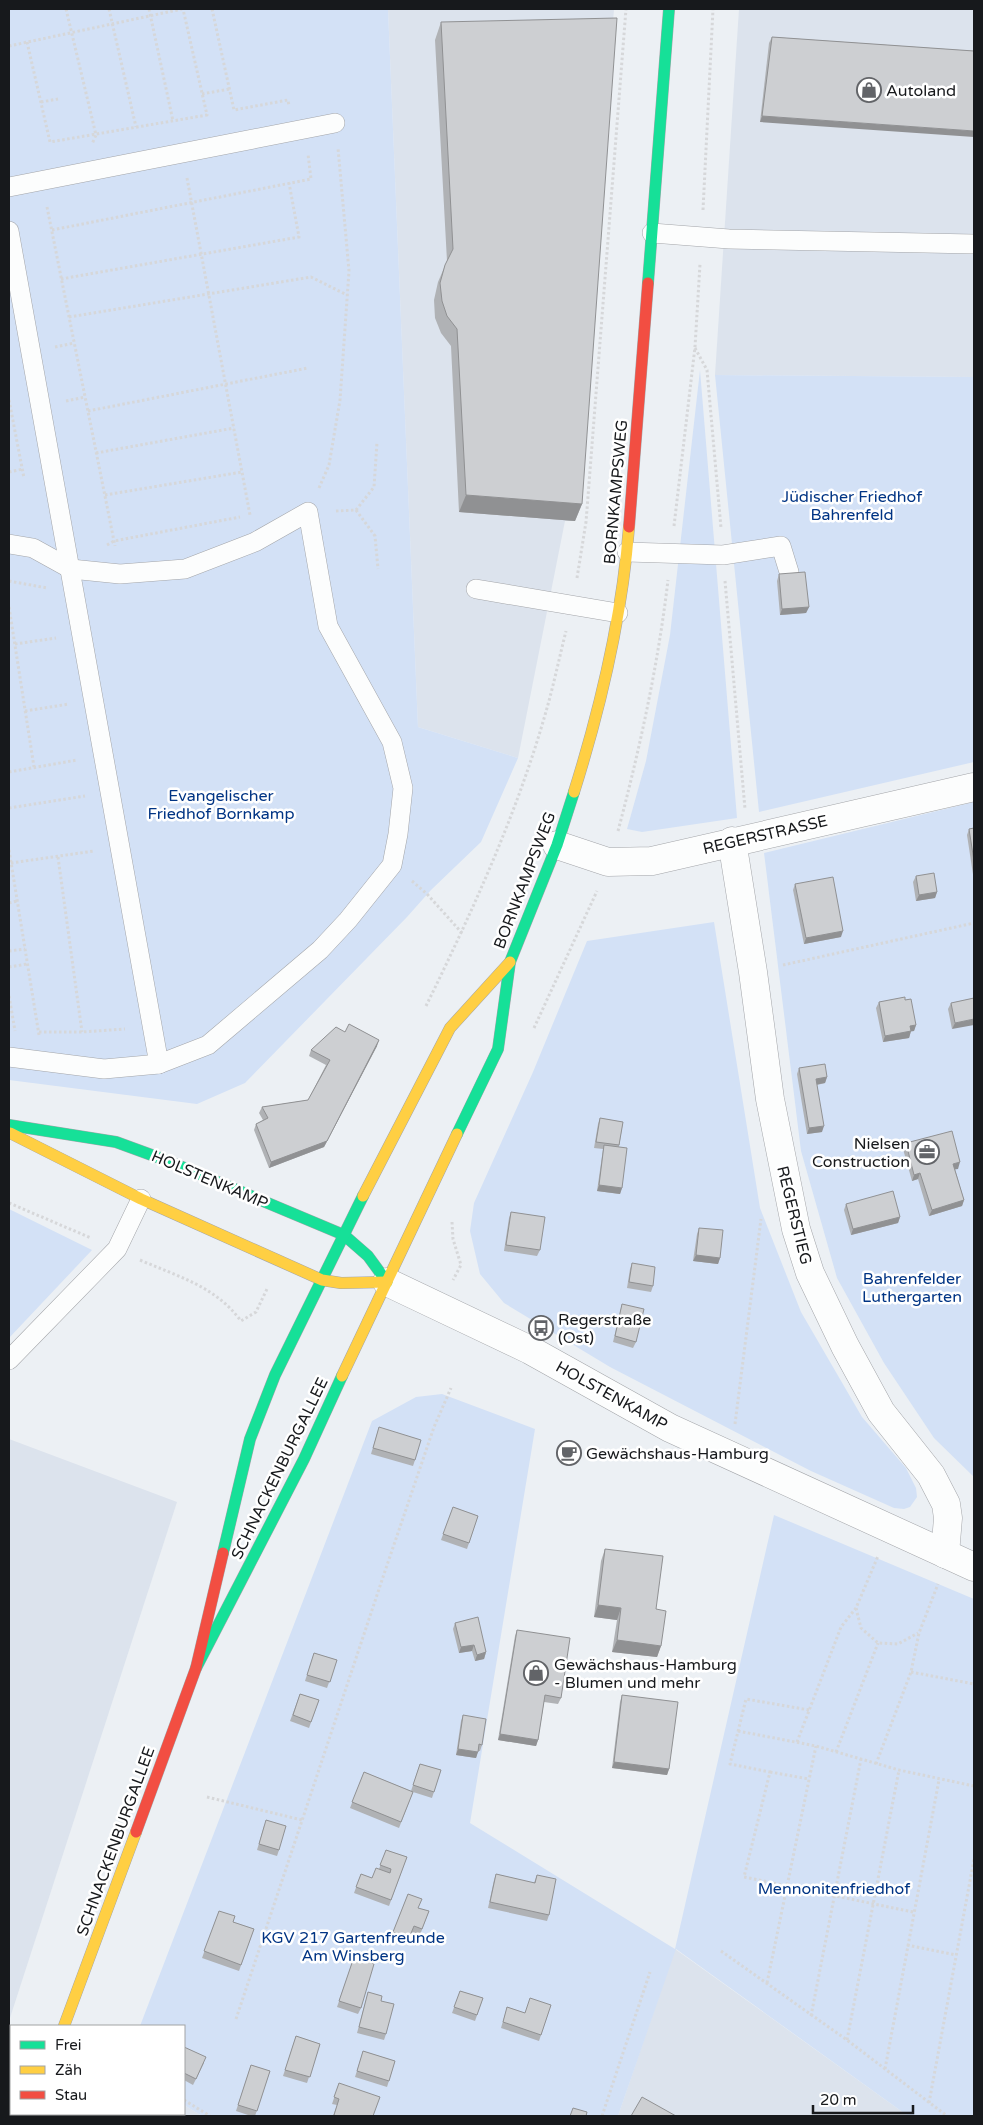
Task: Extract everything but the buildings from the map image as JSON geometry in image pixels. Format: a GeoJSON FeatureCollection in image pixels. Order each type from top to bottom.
{"type":"FeatureCollection","features":[{"type":"Feature","properties":{"kind":"main road","name":"BORNKAMPSWEG"},"geometry":{"type":"LineString","coordinates":[[388,1282],[498,1049],[510,962],[557,845],[591,734],[604,680],[618,613],[627,552],[669,9]]}},
{"type":"Feature","properties":{"kind":"main road","name":"BORNKAMPSWEG"},"geometry":{"type":"LineString","coordinates":[[322,1280],[450,1028],[510,962]]}},
{"type":"Feature","properties":{"kind":"main road","name":"HOLSTENKAMP"},"geometry":{"type":"LineString","coordinates":[[9,1125],[116,1142],[168,1161],[344,1235],[361,1247],[378,1266],[388,1282]]}},
{"type":"Feature","properties":{"kind":"main road","name":"HOLSTENKAMP"},"geometry":{"type":"LineString","coordinates":[[9,1132],[141,1199],[322,1280],[341,1283],[388,1282]]}},
{"type":"Feature","properties":{"kind":"main road","name":"SCHNACKENBURGALLEE"},"geometry":{"type":"LineString","coordinates":[[64,2025],[196,1668],[250,1439],[275,1375],[322,1280]]}},
{"type":"Feature","properties":{"kind":"main road","name":"SCHNACKENBURGALLEE"},"geometry":{"type":"LineString","coordinates":[[196,1668],[304,1460],[388,1282]]}},
{"type":"Feature","properties":{"kind":"street","name":"REGERSTRASSE"},"geometry":{"type":"LineString","coordinates":[[557,845],[608,862],[652,861],[732,841],[974,787]]}},
{"type":"Feature","properties":{"kind":"street","name":"REGERSTIEG"},"geometry":{"type":"LineString","coordinates":[[732,841],[753,972],[770,1099],[796,1229],[810,1273],[845,1346],[882,1412],[930,1475],[946,1504],[948,1518],[945,1554]]}},
{"type":"Feature","properties":{"kind":"street","name":"HOLSTENKAMP"},"geometry":{"type":"LineString","coordinates":[[388,1282],[530,1350],[670,1428],[974,1567]]}},
{"type":"Feature","properties":{"kind":"lane"},"geometry":{"type":"LineString","coordinates":[[9,187],[335,123]]}},
{"type":"Feature","properties":{"kind":"lane"},"geometry":{"type":"LineString","coordinates":[[9,231],[157,1055]]}},
{"type":"Feature","properties":{"kind":"lane"},"geometry":{"type":"LineString","coordinates":[[652,233],[702,237],[974,244]]}},
{"type":"Feature","properties":{"kind":"lane"},"geometry":{"type":"LineString","coordinates":[[9,544],[33,548],[71,569],[120,574],[185,570],[255,542],[308,512],[328,626],[392,742],[403,788],[398,834],[392,865],[348,920],[320,950],[287,980],[208,1045],[157,1055],[104,1069],[9,1057]]}},
{"type":"Feature","properties":{"kind":"lane"},"geometry":{"type":"LineString","coordinates":[[627,552],[671,555],[723,555],[781,546],[790,572]]}},
{"type":"Feature","properties":{"kind":"lane"},"geometry":{"type":"LineString","coordinates":[[476,589],[618,613]]}},
{"type":"Feature","properties":{"kind":"lane"},"geometry":{"type":"LineString","coordinates":[[9,1360],[117,1250],[141,1199]]}},
{"type":"Feature","properties":{"kind":"path"},"geometry":{"type":"LineString","coordinates":[[66,9],[96,135]]}},
{"type":"Feature","properties":{"kind":"path"},"geometry":{"type":"LineString","coordinates":[[109,9],[136,127]]}},
{"type":"Feature","properties":{"kind":"path"},"geometry":{"type":"LineString","coordinates":[[148,9],[173,121]]}},
{"type":"Feature","properties":{"kind":"path"},"geometry":{"type":"LineString","coordinates":[[9,46],[27,42],[72,32],[182,9],[207,115],[50,142],[27,42]]}},
{"type":"Feature","properties":{"kind":"path"},"geometry":{"type":"LineString","coordinates":[[212,9],[234,110]]}},
{"type":"Feature","properties":{"kind":"path"},"geometry":{"type":"LineString","coordinates":[[618,831],[637,761],[662,633],[695,347],[714,9]]}},
{"type":"Feature","properties":{"kind":"path"},"geometry":{"type":"LineString","coordinates":[[202,94],[229,89]]}},
{"type":"Feature","properties":{"kind":"path"},"geometry":{"type":"LineString","coordinates":[[41,102],[58,99]]}},
{"type":"Feature","properties":{"kind":"path"},"geometry":{"type":"LineString","coordinates":[[335,123],[349,272],[340,400],[329,465],[308,512],[356,510],[374,487],[377,442]]}},
{"type":"Feature","properties":{"kind":"path"},"geometry":{"type":"LineString","coordinates":[[183,152],[255,542]]}},
{"type":"Feature","properties":{"kind":"path"},"geometry":{"type":"LineString","coordinates":[[52,230],[311,179]]}},
{"type":"Feature","properties":{"kind":"path"},"geometry":{"type":"LineString","coordinates":[[42,181],[120,574]]}},
{"type":"Feature","properties":{"kind":"path"},"geometry":{"type":"LineString","coordinates":[[62,279],[299,237],[289,183]]}},
{"type":"Feature","properties":{"kind":"path"},"geometry":{"type":"LineString","coordinates":[[69,317],[311,276],[347,295]]}},
{"type":"Feature","properties":{"kind":"path"},"geometry":{"type":"LineString","coordinates":[[695,347],[707,370],[745,815],[732,841]]}},
{"type":"Feature","properties":{"kind":"path"},"geometry":{"type":"LineString","coordinates":[[88,411],[308,368]]}},
{"type":"Feature","properties":{"kind":"path"},"geometry":{"type":"LineString","coordinates":[[9,400],[10,415],[25,483]]}},
{"type":"Feature","properties":{"kind":"path"},"geometry":{"type":"LineString","coordinates":[[96,453],[234,428]]}},
{"type":"Feature","properties":{"kind":"path"},"geometry":{"type":"LineString","coordinates":[[105,495],[242,472]]}},
{"type":"Feature","properties":{"kind":"path"},"geometry":{"type":"LineString","coordinates":[[356,510],[375,536],[378,569]]}},
{"type":"Feature","properties":{"kind":"path"},"geometry":{"type":"LineString","coordinates":[[71,569],[114,541],[250,515]]}},
{"type":"Feature","properties":{"kind":"path"},"geometry":{"type":"LineString","coordinates":[[9,581],[51,588]]}},
{"type":"Feature","properties":{"kind":"path"},"geometry":{"type":"LineString","coordinates":[[9,607],[34,767]]}},
{"type":"Feature","properties":{"kind":"path"},"geometry":{"type":"LineString","coordinates":[[14,644],[57,638]]}},
{"type":"Feature","properties":{"kind":"path"},"geometry":{"type":"LineString","coordinates":[[25,711],[69,704]]}},
{"type":"Feature","properties":{"kind":"path"},"geometry":{"type":"LineString","coordinates":[[9,772],[103,756]]}},
{"type":"Feature","properties":{"kind":"path"},"geometry":{"type":"LineString","coordinates":[[9,808],[110,792]]}},
{"type":"Feature","properties":{"kind":"path"},"geometry":{"type":"LineString","coordinates":[[9,850],[44,1062]]}},
{"type":"Feature","properties":{"kind":"path"},"geometry":{"type":"LineString","coordinates":[[11,863],[102,850],[105,866],[122,864]]}},
{"type":"Feature","properties":{"kind":"path"},"geometry":{"type":"LineString","coordinates":[[58,856],[82,1032]]}},
{"type":"Feature","properties":{"kind":"path"},"geometry":{"type":"LineString","coordinates":[[392,865],[427,894],[462,933]]}},
{"type":"Feature","properties":{"kind":"path"},"geometry":{"type":"LineString","coordinates":[[9,903],[17,901]]}},
{"type":"Feature","properties":{"kind":"path"},"geometry":{"type":"LineString","coordinates":[[753,972],[974,923]]}},
{"type":"Feature","properties":{"kind":"path"},"geometry":{"type":"LineString","coordinates":[[9,952],[25,949]]}},
{"type":"Feature","properties":{"kind":"path"},"geometry":{"type":"LineString","coordinates":[[9,967],[27,964]]}},
{"type":"Feature","properties":{"kind":"path"},"geometry":{"type":"LineString","coordinates":[[9,996],[15,1032]]}},
{"type":"Feature","properties":{"kind":"path"},"geometry":{"type":"LineString","coordinates":[[31,1032],[82,1032],[132,1028],[129,1044],[157,1055]]}},
{"type":"Feature","properties":{"kind":"path"},"geometry":{"type":"LineString","coordinates":[[9,1031],[23,1032]]}},
{"type":"Feature","properties":{"kind":"path"},"geometry":{"type":"LineString","coordinates":[[731,1457],[764,1190],[784,1175]]}},
{"type":"Feature","properties":{"kind":"path"},"geometry":{"type":"LineString","coordinates":[[236,2019],[434,1427],[451,1388]]}},
{"type":"Feature","properties":{"kind":"path"},"geometry":{"type":"LineString","coordinates":[[797,1742],[841,1626],[856,1608],[881,1548]]}},
{"type":"Feature","properties":{"kind":"path"},"geometry":{"type":"LineString","coordinates":[[876,1764],[910,1672],[919,1633],[939,1581]]}},
{"type":"Feature","properties":{"kind":"path"},"geometry":{"type":"LineString","coordinates":[[856,1608],[861,1628],[878,1643],[898,1644],[919,1633]]}},
{"type":"Feature","properties":{"kind":"path"},"geometry":{"type":"LineString","coordinates":[[836,1752],[878,1643]]}},
{"type":"Feature","properties":{"kind":"path"},"geometry":{"type":"LineString","coordinates":[[910,1672],[974,1684]]}},
{"type":"Feature","properties":{"kind":"path"},"geometry":{"type":"LineString","coordinates":[[809,1710],[746,1699],[730,1764],[809,1779]]}},
{"type":"Feature","properties":{"kind":"path"},"geometry":{"type":"LineString","coordinates":[[738,1731],[816,1746],[899,1770],[974,1786]]}},
{"type":"Feature","properties":{"kind":"path"},"geometry":{"type":"LineString","coordinates":[[767,1983],[816,1746]]}},
{"type":"Feature","properties":{"kind":"path"},"geometry":{"type":"LineString","coordinates":[[812,2016],[861,1759]]}},
{"type":"Feature","properties":{"kind":"path"},"geometry":{"type":"LineString","coordinates":[[847,2040],[899,1770]]}},
{"type":"Feature","properties":{"kind":"path"},"geometry":{"type":"LineString","coordinates":[[770,1772],[744,1877],[913,1912]]}},
{"type":"Feature","properties":{"kind":"path"},"geometry":{"type":"LineString","coordinates":[[885,2069],[939,1780]]}},
{"type":"Feature","properties":{"kind":"path"},"geometry":{"type":"LineString","coordinates":[[207,1797],[302,1820]]}},
{"type":"Feature","properties":{"kind":"path"},"geometry":{"type":"LineString","coordinates":[[928,2102],[974,1858]]}},
{"type":"Feature","properties":{"kind":"path"},"geometry":{"type":"LineString","coordinates":[[907,1945],[956,1955]]}},
{"type":"Feature","properties":{"kind":"path"},"geometry":{"type":"LineString","coordinates":[[720,1951],[847,2040],[947,2116]]}},
{"type":"Feature","properties":{"kind":"path"},"geometry":{"type":"LineString","coordinates":[[602,2116],[650,1972]]}},
{"type":"Feature","properties":{"kind":"path"},"geometry":{"type":"LineString","coordinates":[[185,2101],[210,2116]]}},
{"type":"Feature","properties":{"kind":"shaded area"},"geometry":{"type":"Polygon","coordinates":[[[388,9],[614,9],[575,521],[565,521],[518,758],[418,727],[388,9]]]}},
{"type":"Feature","properties":{"kind":"shaded area"},"geometry":{"type":"Polygon","coordinates":[[[739,9],[974,9],[974,377],[715,375],[739,9]]]}},
{"type":"Feature","properties":{"kind":"shaded area"},"geometry":{"type":"Polygon","coordinates":[[[9,1439],[177,1502],[9,2021],[9,1439]]]}},
{"type":"Feature","properties":{"kind":"shaded area"},"geometry":{"type":"Polygon","coordinates":[[[675,1949],[908,2116],[618,2116],[675,1949]]]}},
{"type":"Feature","properties":{"kind":"shaded area"},"geometry":{"type":"Polygon","coordinates":[[[185,2106],[202,2116],[108,2116],[185,2115],[185,2106]]]}},
{"type":"Feature","properties":{"kind":"green space","name":"Evangelischer Friedhof Bornkamp"},"geometry":{"type":"Polygon","coordinates":[[[9,9],[388,9],[418,727],[518,758],[481,842],[431,890],[245,1083],[197,1104],[9,1080],[9,9]]]}},
{"type":"Feature","properties":{"kind":"green space"},"geometry":{"type":"Polygon","coordinates":[[[700,370],[737,818],[642,832],[627,829],[646,761],[670,635],[700,370]]]}},
{"type":"Feature","properties":{"kind":"green space","name":"Jüdischer Friedhof Bahrenfeld"},"geometry":{"type":"Polygon","coordinates":[[[715,375],[974,377],[974,762],[759,812],[715,375]]]}},
{"type":"Feature","properties":{"kind":"green space","name":"Bahrenfelder Luthergarten"},"geometry":{"type":"Polygon","coordinates":[[[974,802],[974,1477],[934,1438],[884,1363],[837,1278],[801,1151],[764,853],[974,802]]]}},
{"type":"Feature","properties":{"kind":"green space"},"geometry":{"type":"Polygon","coordinates":[[[714,922],[760,1208],[801,1312],[862,1417],[906,1468],[916,1488],[917,1497],[910,1507],[904,1509],[894,1508],[811,1471],[610,1367],[504,1303],[480,1274],[470,1231],[474,1203],[533,1072],[587,941],[714,922]]]}},
{"type":"Feature","properties":{"kind":"green space"},"geometry":{"type":"Polygon","coordinates":[[[9,1209],[92,1250],[9,1338],[9,1209]]]}},
{"type":"Feature","properties":{"kind":"green space","name":"KGV 217 Gartenfreunde Am Winsberg"},"geometry":{"type":"Polygon","coordinates":[[[442,1394],[535,1429],[470,1823],[675,1949],[774,1515],[974,1599],[974,2116],[908,2116],[676,1949],[618,2116],[202,2116],[185,2106],[185,2025],[140,2025],[372,1421],[416,1397],[442,1394]]]}},
{"type":"Feature","properties":{"kind":"traffic: fast"},"geometry":{"type":"LineString","coordinates":[[648,283],[669,9]]}},
{"type":"Feature","properties":{"kind":"traffic: fast"},"geometry":{"type":"LineString","coordinates":[[457,1134],[498,1049],[510,962],[557,845],[574,792]]}},
{"type":"Feature","properties":{"kind":"traffic: fast"},"geometry":{"type":"LineString","coordinates":[[9,1125],[116,1142],[168,1161],[344,1235],[368,1256],[387,1282]]}},
{"type":"Feature","properties":{"kind":"traffic: fast"},"geometry":{"type":"LineString","coordinates":[[223,1553],[250,1439],[275,1375],[363,1196]]}},
{"type":"Feature","properties":{"kind":"traffic: fast"},"geometry":{"type":"LineString","coordinates":[[196,1668],[304,1459],[342,1376]]}},
{"type":"Feature","properties":{"kind":"traffic: slow"},"geometry":{"type":"LineString","coordinates":[[574,792],[593,727],[616,628],[629,527]]}},
{"type":"Feature","properties":{"kind":"traffic: slow"},"geometry":{"type":"LineString","coordinates":[[363,1196],[450,1028],[510,962]]}},
{"type":"Feature","properties":{"kind":"traffic: slow"},"geometry":{"type":"LineString","coordinates":[[10,1133],[141,1199],[322,1280],[341,1283],[387,1282]]}},
{"type":"Feature","properties":{"kind":"traffic: slow"},"geometry":{"type":"LineString","coordinates":[[342,1376],[457,1134]]}},
{"type":"Feature","properties":{"kind":"traffic: slow"},"geometry":{"type":"LineString","coordinates":[[64,2025],[136,1832]]}},
{"type":"Feature","properties":{"kind":"traffic: jam"},"geometry":{"type":"LineString","coordinates":[[629,527],[648,283]]}},
{"type":"Feature","properties":{"kind":"traffic: jam"},"geometry":{"type":"LineString","coordinates":[[136,1832],[196,1668],[223,1553]]}},
{"type":"Feature","properties":{"kind":"place","name":"Autoland"},"geometry":{"type":"Point","coordinates":[869,90]}},
{"type":"Feature","properties":{"kind":"place","name":"Nielsen Construction"},"geometry":{"type":"Point","coordinates":[927,1152]}},
{"type":"Feature","properties":{"kind":"place","name":"Regerstraße (Ost)"},"geometry":{"type":"Point","coordinates":[541,1328]}},
{"type":"Feature","properties":{"kind":"place","name":"Gewächshaus-Hamburg"},"geometry":{"type":"Point","coordinates":[569,1453]}},
{"type":"Feature","properties":{"kind":"place","name":"Gewächshaus-Hamburg - Blumen und mehr"},"geometry":{"type":"Point","coordinates":[536,1673]}},
{"type":"Feature","properties":{"kind":"park label","name":"Mennonitenfriedhof"},"geometry":{"type":"Point","coordinates":[834,1888]}}]}
